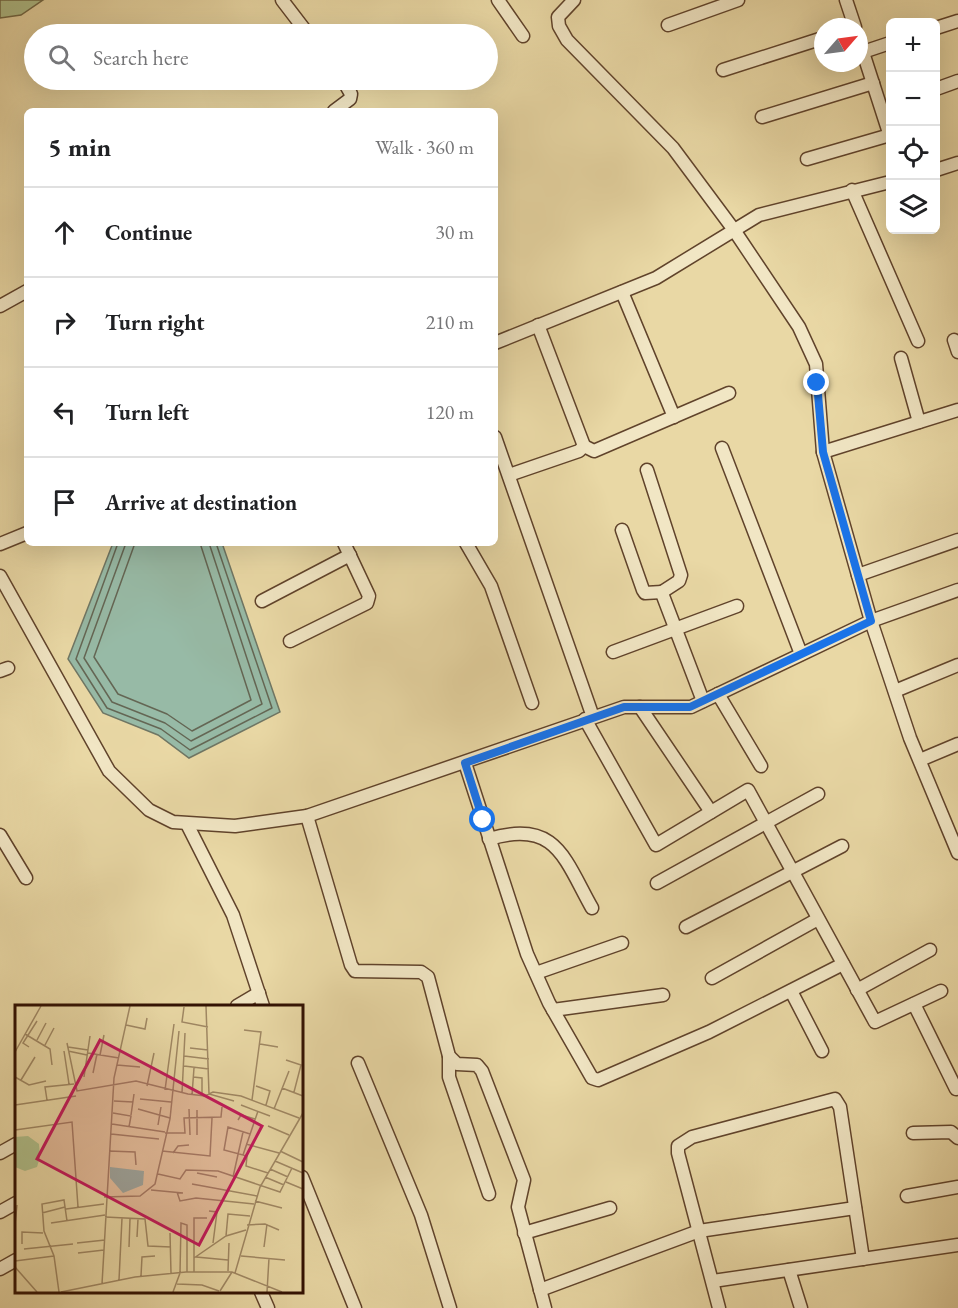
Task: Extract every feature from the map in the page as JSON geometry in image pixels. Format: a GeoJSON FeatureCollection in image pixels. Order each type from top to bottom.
{"type":"FeatureCollection","features":[{"type":"Feature","properties":{"kind":"street"},"geometry":{"type":"LineString","coordinates":[[282,0],[300,24]]}},
{"type":"Feature","properties":{"kind":"street"},"geometry":{"type":"LineString","coordinates":[[498,0],[524,36]]}},
{"type":"Feature","properties":{"kind":"street"},"geometry":{"type":"LineString","coordinates":[[574,0],[558,17],[559,26],[567,40],[673,148],[734,230],[799,327],[816,364],[823,452],[871,621],[920,760],[958,853]]}},
{"type":"Feature","properties":{"kind":"street"},"geometry":{"type":"LineString","coordinates":[[668,25],[720,3],[738,0]]}},
{"type":"Feature","properties":{"kind":"street"},"geometry":{"type":"LineString","coordinates":[[846,0],[852,18]]}},
{"type":"Feature","properties":{"kind":"street"},"geometry":{"type":"LineString","coordinates":[[940,27],[958,21]]}},
{"type":"Feature","properties":{"kind":"street"},"geometry":{"type":"LineString","coordinates":[[723,70],[814,41]]}},
{"type":"Feature","properties":{"kind":"street"},"geometry":{"type":"LineString","coordinates":[[868,50],[886,45]]}},
{"type":"Feature","properties":{"kind":"street"},"geometry":{"type":"LineString","coordinates":[[868,68],[873,83],[886,105]]}},
{"type":"Feature","properties":{"kind":"street"},"geometry":{"type":"LineString","coordinates":[[940,88],[958,81]]}},
{"type":"Feature","properties":{"kind":"street"},"geometry":{"type":"LineString","coordinates":[[762,117],[873,83]]}},
{"type":"Feature","properties":{"kind":"street"},"geometry":{"type":"LineString","coordinates":[[338,108],[350,99],[349,90]]}},
{"type":"Feature","properties":{"kind":"street"},"geometry":{"type":"LineString","coordinates":[[807,159],[886,137]]}},
{"type":"Feature","properties":{"kind":"street"},"geometry":{"type":"LineString","coordinates":[[940,169],[958,164]]}},
{"type":"Feature","properties":{"kind":"street"},"geometry":{"type":"LineString","coordinates":[[498,342],[656,278],[759,215],[886,183]]}},
{"type":"Feature","properties":{"kind":"street"},"geometry":{"type":"LineString","coordinates":[[852,190],[918,341]]}},
{"type":"Feature","properties":{"kind":"street"},"geometry":{"type":"LineString","coordinates":[[622,292],[674,417]]}},
{"type":"Feature","properties":{"kind":"street"},"geometry":{"type":"LineString","coordinates":[[0,306],[24,293]]}},
{"type":"Feature","properties":{"kind":"street"},"geometry":{"type":"LineString","coordinates":[[538,326],[584,446],[594,451],[729,393]]}},
{"type":"Feature","properties":{"kind":"street"},"geometry":{"type":"LineString","coordinates":[[901,357],[919,422]]}},
{"type":"Feature","properties":{"kind":"street"},"geometry":{"type":"LineString","coordinates":[[823,452],[958,410]]}},
{"type":"Feature","properties":{"kind":"street"},"geometry":{"type":"LineString","coordinates":[[498,445],[589,718],[656,845],[748,790],[875,1022],[941,991]]}},
{"type":"Feature","properties":{"kind":"street"},"geometry":{"type":"LineString","coordinates":[[509,474],[579,451],[584,446]]}},
{"type":"Feature","properties":{"kind":"street"},"geometry":{"type":"LineString","coordinates":[[722,448],[801,654]]}},
{"type":"Feature","properties":{"kind":"street"},"geometry":{"type":"LineString","coordinates":[[622,530],[645,593],[662,592],[679,581],[681,575],[647,470]]}},
{"type":"Feature","properties":{"kind":"street"},"geometry":{"type":"LineString","coordinates":[[0,544],[24,534]]}},
{"type":"Feature","properties":{"kind":"street"},"geometry":{"type":"LineString","coordinates":[[858,575],[958,540]]}},
{"type":"Feature","properties":{"kind":"street"},"geometry":{"type":"LineString","coordinates":[[290,641],[367,603],[369,596],[346,546]]}},
{"type":"Feature","properties":{"kind":"street"},"geometry":{"type":"LineString","coordinates":[[468,546],[491,586],[532,703]]}},
{"type":"Feature","properties":{"kind":"street"},"geometry":{"type":"LineString","coordinates":[[262,601],[350,555]]}},
{"type":"Feature","properties":{"kind":"street"},"geometry":{"type":"LineString","coordinates":[[0,576],[109,771],[149,810],[173,822],[235,826],[307,816],[624,707],[690,707],[871,621],[958,590]]}},
{"type":"Feature","properties":{"kind":"street"},"geometry":{"type":"LineString","coordinates":[[662,592],[703,701]]}},
{"type":"Feature","properties":{"kind":"street"},"geometry":{"type":"LineString","coordinates":[[613,652],[737,606]]}},
{"type":"Feature","properties":{"kind":"street"},"geometry":{"type":"LineString","coordinates":[[895,691],[958,665]]}},
{"type":"Feature","properties":{"kind":"street"},"geometry":{"type":"LineString","coordinates":[[718,694],[761,766]]}},
{"type":"Feature","properties":{"kind":"street"},"geometry":{"type":"LineString","coordinates":[[640,707],[711,812]]}},
{"type":"Feature","properties":{"kind":"street"},"geometry":{"type":"LineString","coordinates":[[920,760],[958,744]]}},
{"type":"Feature","properties":{"kind":"street"},"geometry":{"type":"LineString","coordinates":[[465,763],[536,973],[553,1010],[592,1078],[598,1080],[709,1032],[843,964]]}},
{"type":"Feature","properties":{"kind":"street"},"geometry":{"type":"LineString","coordinates":[[657,883],[818,794]]}},
{"type":"Feature","properties":{"kind":"street"},"geometry":{"type":"LineString","coordinates":[[307,816],[351,965],[355,971],[421,972],[428,977],[449,1056],[449,1077],[489,1194]]}},
{"type":"Feature","properties":{"kind":"street"},"geometry":{"type":"LineString","coordinates":[[946,825],[958,819]]}},
{"type":"Feature","properties":{"kind":"street"},"geometry":{"type":"LineString","coordinates":[[187,824],[233,915],[263,1005]]}},
{"type":"Feature","properties":{"kind":"street"},"geometry":{"type":"LineString","coordinates":[[489,839],[522,832],[554,846],[592,908]]}},
{"type":"Feature","properties":{"kind":"street"},"geometry":{"type":"LineString","coordinates":[[0,835],[26,878]]}},
{"type":"Feature","properties":{"kind":"street"},"geometry":{"type":"LineString","coordinates":[[686,927],[842,846]]}},
{"type":"Feature","properties":{"kind":"street"},"geometry":{"type":"LineString","coordinates":[[712,978],[818,918]]}},
{"type":"Feature","properties":{"kind":"street"},"geometry":{"type":"LineString","coordinates":[[536,973],[622,943]]}},
{"type":"Feature","properties":{"kind":"street"},"geometry":{"type":"LineString","coordinates":[[857,990],[930,950]]}},
{"type":"Feature","properties":{"kind":"street"},"geometry":{"type":"LineString","coordinates":[[790,991],[822,1051]]}},
{"type":"Feature","properties":{"kind":"street"},"geometry":{"type":"LineString","coordinates":[[239,1005],[259,993]]}},
{"type":"Feature","properties":{"kind":"street"},"geometry":{"type":"LineString","coordinates":[[553,1010],[663,995]]}},
{"type":"Feature","properties":{"kind":"street"},"geometry":{"type":"LineString","coordinates":[[914,1004],[956,1089]]}},
{"type":"Feature","properties":{"kind":"street"},"geometry":{"type":"LineString","coordinates":[[449,1056],[457,1064],[477,1065],[482,1071],[524,1180],[518,1207],[544,1308]]}},
{"type":"Feature","properties":{"kind":"street"},"geometry":{"type":"LineString","coordinates":[[358,1063],[421,1215],[450,1308]]}},
{"type":"Feature","properties":{"kind":"street"},"geometry":{"type":"LineString","coordinates":[[719,1308],[678,1153],[678,1146],[683,1140],[828,1099],[835,1100],[840,1107],[863,1259]]}},
{"type":"Feature","properties":{"kind":"street"},"geometry":{"type":"LineString","coordinates":[[913,1133],[951,1132],[958,1138]]}},
{"type":"Feature","properties":{"kind":"street"},"geometry":{"type":"LineString","coordinates":[[0,1153],[15,1145]]}},
{"type":"Feature","properties":{"kind":"street"},"geometry":{"type":"LineString","coordinates":[[303,1181],[355,1308]]}},
{"type":"Feature","properties":{"kind":"street"},"geometry":{"type":"LineString","coordinates":[[907,1196],[958,1187]]}},
{"type":"Feature","properties":{"kind":"street"},"geometry":{"type":"LineString","coordinates":[[0,1212],[15,1204]]}},
{"type":"Feature","properties":{"kind":"street"},"geometry":{"type":"LineString","coordinates":[[524,1233],[610,1208]]}},
{"type":"Feature","properties":{"kind":"street"},"geometry":{"type":"LineString","coordinates":[[540,1290],[699,1231],[855,1208]]}},
{"type":"Feature","properties":{"kind":"street"},"geometry":{"type":"LineString","coordinates":[[713,1281],[958,1245]]}},
{"type":"Feature","properties":{"kind":"street"},"geometry":{"type":"LineString","coordinates":[[0,1269],[15,1261]]}},
{"type":"Feature","properties":{"kind":"street"},"geometry":{"type":"LineString","coordinates":[[789,1270],[801,1308]]}},
{"type":"Feature","properties":{"kind":"street"},"geometry":{"type":"LineString","coordinates":[[261,1293],[268,1308]]}},
{"type":"Feature","properties":{"kind":"green space"},"geometry":{"type":"Polygon","coordinates":[[[0,0],[43,0],[21,15],[0,18],[0,0]]]}},
{"type":"Feature","properties":{"kind":"water"},"geometry":{"type":"Polygon","coordinates":[[[112,546],[223,546],[280,712],[189,758],[158,735],[103,713],[68,659],[112,546]]]}},
{"type":"Feature","properties":{"kind":"route"},"geometry":{"type":"LineString","coordinates":[[483,820],[465,763],[624,707],[690,707],[871,621],[823,452],[817,383]]}}]}
